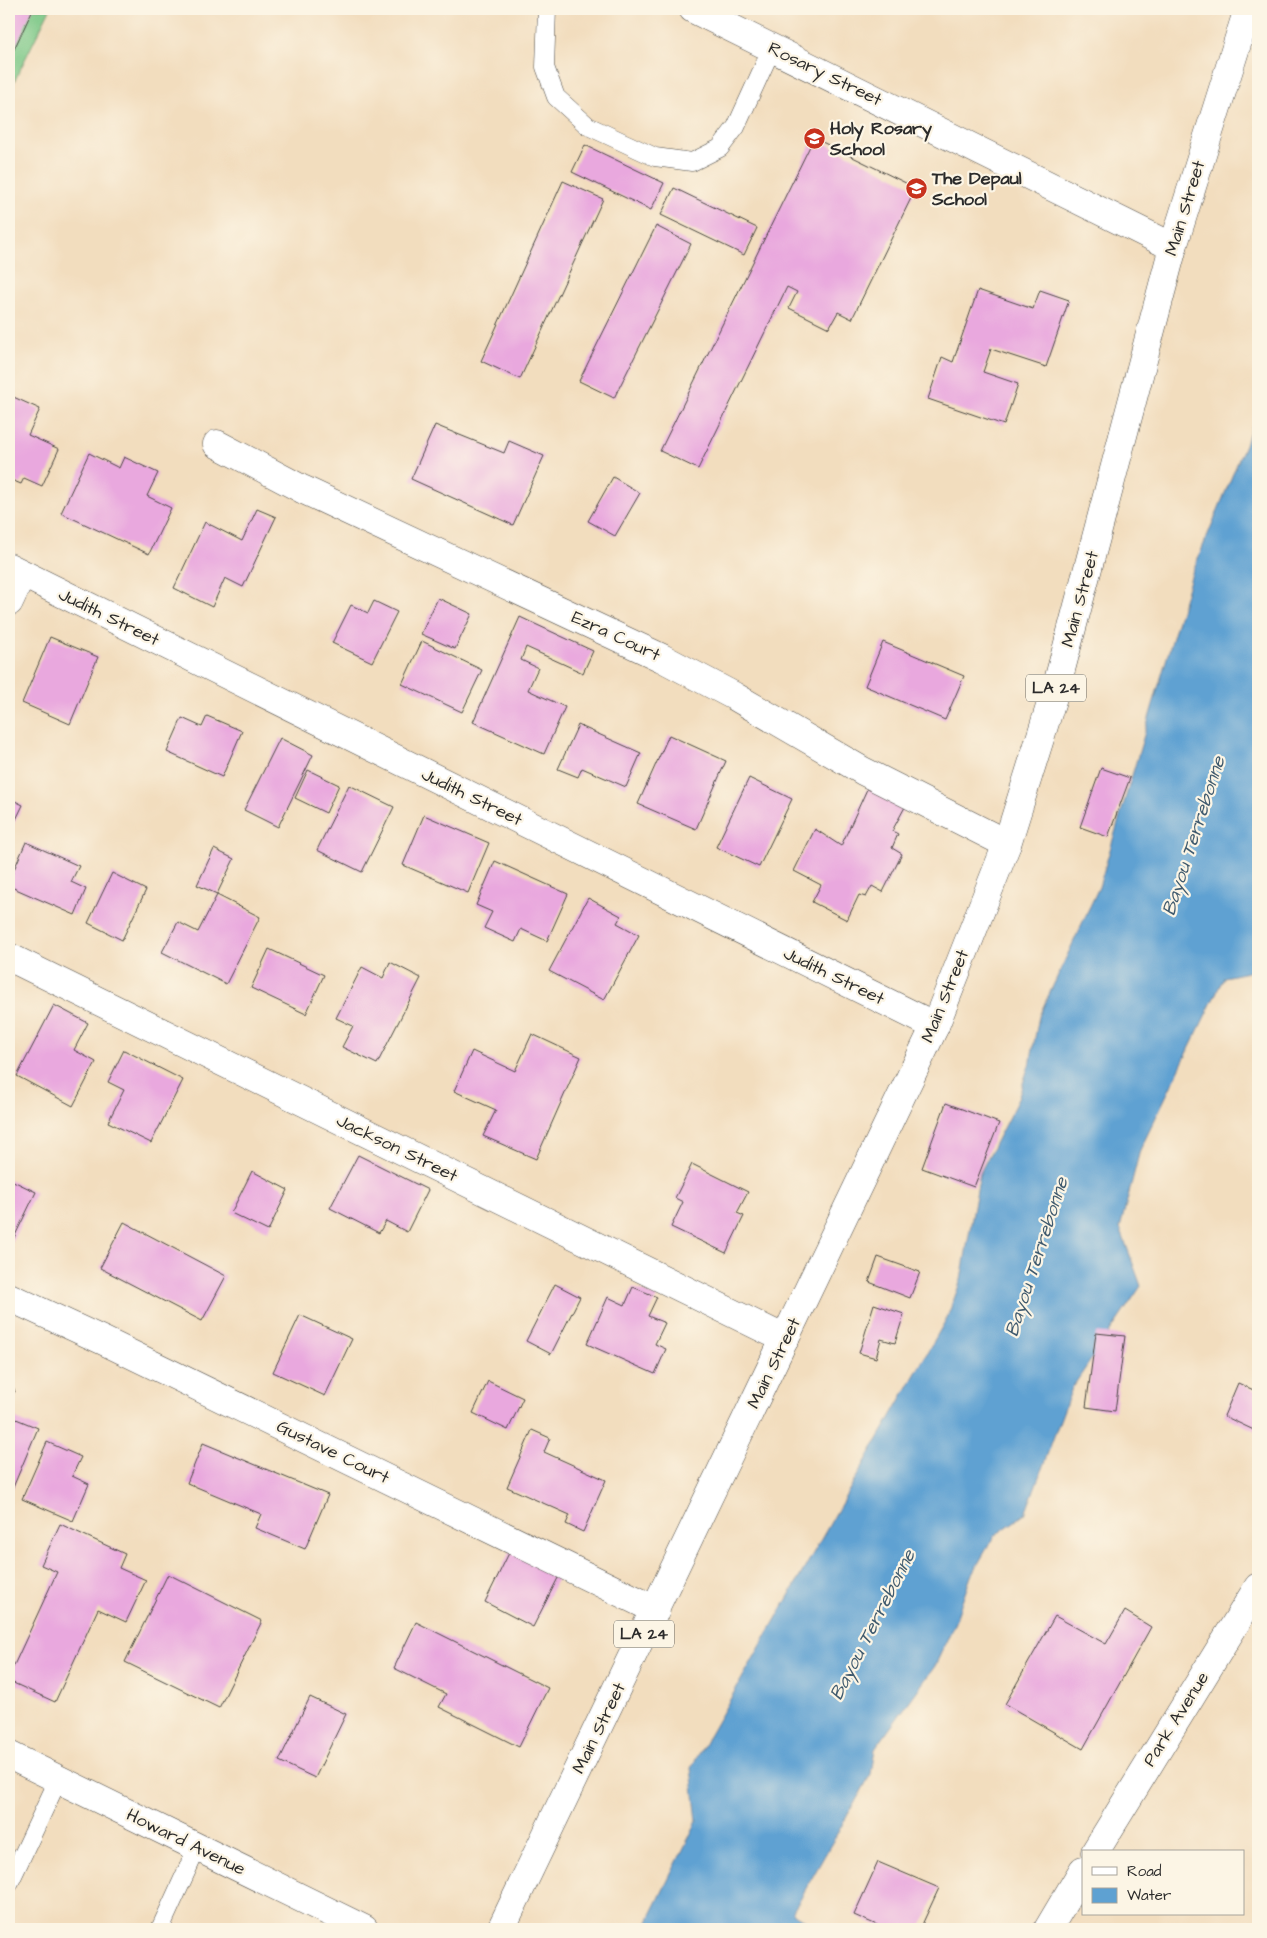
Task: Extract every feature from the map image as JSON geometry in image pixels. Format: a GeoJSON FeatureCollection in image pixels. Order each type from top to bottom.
{"type":"FeatureCollection","features":[{"type":"Feature","properties":{"kind":"street","name":"Rosary Street"},"geometry":{"type":"LineString","coordinates":[[693,9],[1172,247]]}},
{"type":"Feature","properties":{"kind":"street","name":"Main Street"},"geometry":{"type":"LineString","coordinates":[[501,1929],[656,1610],[935,1026],[1006,844],[1058,681],[1172,247],[1248,9]]}},
{"type":"Feature","properties":{"kind":"street","name":"Ezra Court"},"geometry":{"type":"LineString","coordinates":[[217,444],[302,489],[662,658],[734,696],[863,771],[1006,844]]}},
{"type":"Feature","properties":{"kind":"street"},"geometry":{"type":"LineString","coordinates":[[9,602],[16,571]]}},
{"type":"Feature","properties":{"kind":"street","name":"Judith Street"},"geometry":{"type":"LineString","coordinates":[[16,571],[935,1026]]}},
{"type":"Feature","properties":{"kind":"street","name":"Jackson Street"},"geometry":{"type":"LineString","coordinates":[[9,957],[785,1338]]}},
{"type":"Feature","properties":{"kind":"street","name":"Gustave Court"},"geometry":{"type":"LineString","coordinates":[[9,1297],[104,1341],[656,1610]]}},
{"type":"Feature","properties":{"kind":"street","name":"Park Avenue"},"geometry":{"type":"LineString","coordinates":[[1095,1850],[1258,1587]]}},
{"type":"Feature","properties":{"kind":"street","name":"Howard Avenue"},"geometry":{"type":"LineString","coordinates":[[9,1755],[364,1929]]}},
{"type":"Feature","properties":{"kind":"street"},"geometry":{"type":"LineString","coordinates":[[1048,1929],[1082,1872]]}},
{"type":"Feature","properties":{"kind":"lane"},"geometry":{"type":"LineString","coordinates":[[547,9],[545,67],[556,97],[588,126],[655,157],[692,162],[720,148],[736,127],[772,48]]}},
{"type":"Feature","properties":{"kind":"lane"},"geometry":{"type":"LineString","coordinates":[[9,1884],[58,1780]]}},
{"type":"Feature","properties":{"kind":"lane"},"geometry":{"type":"LineString","coordinates":[[160,1929],[197,1848]]}},
{"type":"Feature","properties":{"kind":"green space"},"geometry":{"type":"Polygon","coordinates":[[[9,9],[50,9],[9,92],[9,9]]]}},
{"type":"Feature","properties":{"kind":"water","name":"Bayou Terrebonne"},"geometry":{"type":"Polygon","coordinates":[[[1258,413],[1258,967],[1257,970],[1224,977],[1140,1150],[1120,1228],[1141,1286],[1072,1388],[1025,1514],[994,1536],[971,1576],[955,1622],[935,1666],[875,1749],[871,1774],[792,1913],[815,1926],[813,1929],[644,1929],[697,1821],[691,1768],[947,1318],[961,1280],[980,1173],[1018,1099],[1031,1059],[1039,1016],[1099,887],[1192,573],[1258,413]]]}},
{"type":"Feature","properties":{"kind":"building"},"geometry":{"type":"Polygon","coordinates":[[[9,9],[33,9],[9,60],[9,9]]]}},
{"type":"Feature","properties":{"kind":"building"},"geometry":{"type":"Polygon","coordinates":[[[814,138],[916,188],[852,319],[838,312],[829,328],[789,308],[797,292],[787,287],[698,469],[660,451],[814,138]]]}},
{"type":"Feature","properties":{"kind":"building"},"geometry":{"type":"Polygon","coordinates":[[[585,145],[664,183],[651,210],[572,172],[585,145]]]}},
{"type":"Feature","properties":{"kind":"building"},"geometry":{"type":"Polygon","coordinates":[[[563,181],[603,199],[520,379],[481,361],[563,181]]]}},
{"type":"Feature","properties":{"kind":"building"},"geometry":{"type":"Polygon","coordinates":[[[674,188],[757,228],[744,255],[661,215],[674,188]]]}},
{"type":"Feature","properties":{"kind":"building"},"geometry":{"type":"Polygon","coordinates":[[[656,226],[691,244],[614,398],[579,381],[656,226]]]}},
{"type":"Feature","properties":{"kind":"building"},"geometry":{"type":"Polygon","coordinates":[[[978,290],[1033,309],[1040,290],[1069,300],[1046,367],[991,349],[983,372],[1018,384],[1004,425],[928,399],[942,357],[953,362],[978,290]]]}},
{"type":"Feature","properties":{"kind":"building"},"geometry":{"type":"Polygon","coordinates":[[[9,395],[40,409],[28,435],[59,449],[42,486],[24,478],[21,484],[9,479],[9,395]]]}},
{"type":"Feature","properties":{"kind":"building"},"geometry":{"type":"Polygon","coordinates":[[[435,425],[504,453],[509,441],[544,456],[513,525],[411,479],[435,425]]]}},
{"type":"Feature","properties":{"kind":"building"},"geometry":{"type":"Polygon","coordinates":[[[89,453],[119,468],[124,457],[158,473],[147,496],[171,508],[149,554],[61,513],[89,453]]]}},
{"type":"Feature","properties":{"kind":"building"},"geometry":{"type":"Polygon","coordinates":[[[613,477],[640,493],[615,536],[588,521],[613,477]]]}},
{"type":"Feature","properties":{"kind":"building"},"geometry":{"type":"Polygon","coordinates":[[[257,509],[276,517],[243,587],[225,578],[212,607],[174,588],[205,522],[242,541],[257,509]]]}},
{"type":"Feature","properties":{"kind":"building"},"geometry":{"type":"Polygon","coordinates":[[[438,598],[472,614],[455,649],[421,634],[438,598]]]}},
{"type":"Feature","properties":{"kind":"building"},"geometry":{"type":"Polygon","coordinates":[[[374,601],[397,612],[372,662],[332,643],[351,605],[368,613],[374,601]]]}},
{"type":"Feature","properties":{"kind":"building"},"geometry":{"type":"Polygon","coordinates":[[[520,617],[593,651],[583,673],[526,647],[521,660],[538,668],[528,690],[565,707],[544,754],[473,722],[520,617]]]}},
{"type":"Feature","properties":{"kind":"building"},"geometry":{"type":"Polygon","coordinates":[[[50,637],[98,657],[70,724],[22,703],[50,637]]]}},
{"type":"Feature","properties":{"kind":"building"},"geometry":{"type":"Polygon","coordinates":[[[422,641],[482,670],[462,712],[402,684],[422,641]]]}},
{"type":"Feature","properties":{"kind":"building"},"geometry":{"type":"Polygon","coordinates":[[[883,642],[964,676],[945,720],[865,686],[883,642]]]}},
{"type":"Feature","properties":{"kind":"building"},"geometry":{"type":"Polygon","coordinates":[[[207,716],[242,731],[222,777],[167,752],[182,718],[202,727],[207,716]]]}},
{"type":"Feature","properties":{"kind":"building"},"geometry":{"type":"Polygon","coordinates":[[[578,725],[641,753],[626,787],[582,768],[578,777],[558,769],[578,725]]]}},
{"type":"Feature","properties":{"kind":"building"},"geometry":{"type":"Polygon","coordinates":[[[669,735],[726,761],[696,829],[638,804],[669,735]]]}},
{"type":"Feature","properties":{"kind":"building"},"geometry":{"type":"Polygon","coordinates":[[[280,738],[313,755],[278,827],[244,810],[280,738]]]}},
{"type":"Feature","properties":{"kind":"building"},"geometry":{"type":"Polygon","coordinates":[[[1101,768],[1130,778],[1108,837],[1080,827],[1101,768]]]}},
{"type":"Feature","properties":{"kind":"building"},"geometry":{"type":"Polygon","coordinates":[[[308,770],[339,785],[326,813],[295,798],[308,770]]]}},
{"type":"Feature","properties":{"kind":"building"},"geometry":{"type":"Polygon","coordinates":[[[749,778],[792,799],[759,867],[716,847],[749,778]]]}},
{"type":"Feature","properties":{"kind":"building"},"geometry":{"type":"Polygon","coordinates":[[[349,785],[394,807],[362,872],[317,850],[349,785]]]}},
{"type":"Feature","properties":{"kind":"building"},"geometry":{"type":"Polygon","coordinates":[[[868,787],[905,807],[892,831],[898,834],[892,848],[902,854],[883,892],[872,886],[866,897],[859,895],[847,920],[812,902],[821,885],[794,871],[815,829],[841,846],[868,787]]]}},
{"type":"Feature","properties":{"kind":"building"},"geometry":{"type":"Polygon","coordinates":[[[9,798],[23,805],[9,834],[9,798]]]}},
{"type":"Feature","properties":{"kind":"building"},"geometry":{"type":"Polygon","coordinates":[[[424,815],[489,843],[468,893],[403,865],[424,815]]]}},
{"type":"Feature","properties":{"kind":"building"},"geometry":{"type":"Polygon","coordinates":[[[26,842],[79,866],[71,882],[86,889],[75,915],[9,886],[9,881],[26,842]]]}},
{"type":"Feature","properties":{"kind":"building"},"geometry":{"type":"Polygon","coordinates":[[[214,849],[234,859],[217,894],[197,885],[214,849]]]}},
{"type":"Feature","properties":{"kind":"building"},"geometry":{"type":"Polygon","coordinates":[[[495,861],[568,894],[547,941],[521,929],[515,942],[484,928],[492,912],[476,905],[495,861]]]}},
{"type":"Feature","properties":{"kind":"building"},"geometry":{"type":"Polygon","coordinates":[[[112,873],[146,890],[122,940],[88,923],[112,873]]]}},
{"type":"Feature","properties":{"kind":"building"},"geometry":{"type":"Polygon","coordinates":[[[217,895],[260,917],[226,984],[162,952],[178,922],[198,932],[217,895]]]}},
{"type":"Feature","properties":{"kind":"building"},"geometry":{"type":"Polygon","coordinates":[[[588,898],[621,916],[617,923],[639,935],[604,1000],[549,971],[588,898]]]}},
{"type":"Feature","properties":{"kind":"building"},"geometry":{"type":"Polygon","coordinates":[[[269,949],[324,975],[306,1014],[251,988],[269,949]]]}},
{"type":"Feature","properties":{"kind":"building"},"geometry":{"type":"Polygon","coordinates":[[[390,962],[421,978],[377,1064],[342,1047],[353,1026],[336,1018],[362,967],[383,978],[390,962]]]}},
{"type":"Feature","properties":{"kind":"building"},"geometry":{"type":"Polygon","coordinates":[[[54,1005],[88,1023],[74,1050],[96,1062],[73,1106],[17,1076],[54,1005]]]}},
{"type":"Feature","properties":{"kind":"building"},"geometry":{"type":"Polygon","coordinates":[[[532,1034],[581,1057],[536,1159],[483,1136],[496,1110],[454,1091],[472,1051],[515,1071],[532,1034]]]}},
{"type":"Feature","properties":{"kind":"building"},"geometry":{"type":"Polygon","coordinates":[[[124,1050],[183,1080],[151,1143],[108,1122],[124,1090],[108,1082],[124,1050]]]}},
{"type":"Feature","properties":{"kind":"building"},"geometry":{"type":"Polygon","coordinates":[[[946,1103],[999,1123],[974,1187],[922,1168],[946,1103]]]}},
{"type":"Feature","properties":{"kind":"building"},"geometry":{"type":"Polygon","coordinates":[[[358,1155],[428,1190],[407,1232],[386,1221],[379,1233],[330,1208],[358,1155]]]}},
{"type":"Feature","properties":{"kind":"building"},"geometry":{"type":"Polygon","coordinates":[[[692,1164],[748,1192],[737,1213],[744,1216],[726,1253],[671,1227],[683,1202],[675,1198],[692,1164]]]}},
{"type":"Feature","properties":{"kind":"building"},"geometry":{"type":"Polygon","coordinates":[[[252,1171],[288,1190],[268,1231],[231,1213],[252,1171]]]}},
{"type":"Feature","properties":{"kind":"building"},"geometry":{"type":"Polygon","coordinates":[[[9,1179],[36,1192],[9,1248],[9,1179]]]}},
{"type":"Feature","properties":{"kind":"building"},"geometry":{"type":"Polygon","coordinates":[[[124,1222],[226,1276],[202,1321],[100,1268],[124,1222]]]}},
{"type":"Feature","properties":{"kind":"building"},"geometry":{"type":"Polygon","coordinates":[[[878,1257],[920,1272],[910,1298],[869,1282],[878,1257]]]}},
{"type":"Feature","properties":{"kind":"building"},"geometry":{"type":"Polygon","coordinates":[[[555,1284],[580,1297],[551,1354],[526,1341],[555,1284]]]}},
{"type":"Feature","properties":{"kind":"building"},"geometry":{"type":"Polygon","coordinates":[[[633,1287],[657,1297],[648,1316],[665,1323],[655,1344],[666,1349],[655,1374],[587,1344],[608,1297],[625,1305],[633,1287]]]}},
{"type":"Feature","properties":{"kind":"building"},"geometry":{"type":"Polygon","coordinates":[[[874,1304],[904,1314],[895,1343],[881,1339],[876,1358],[859,1353],[874,1304]]]}},
{"type":"Feature","properties":{"kind":"building"},"geometry":{"type":"Polygon","coordinates":[[[300,1315],[352,1339],[325,1396],[273,1372],[300,1315]]]}},
{"type":"Feature","properties":{"kind":"building"},"geometry":{"type":"Polygon","coordinates":[[[1096,1333],[1125,1336],[1115,1411],[1086,1407],[1096,1333]]]}},
{"type":"Feature","properties":{"kind":"building"},"geometry":{"type":"Polygon","coordinates":[[[9,1374],[15,1392],[9,1394],[9,1374]]]}},
{"type":"Feature","properties":{"kind":"building"},"geometry":{"type":"Polygon","coordinates":[[[488,1381],[523,1398],[508,1430],[473,1413],[488,1381]]]}},
{"type":"Feature","properties":{"kind":"building"},"geometry":{"type":"Polygon","coordinates":[[[1238,1383],[1258,1392],[1258,1432],[1224,1416],[1238,1383]]]}},
{"type":"Feature","properties":{"kind":"building"},"geometry":{"type":"Polygon","coordinates":[[[9,1416],[38,1428],[9,1497],[9,1416]]]}},
{"type":"Feature","properties":{"kind":"building"},"geometry":{"type":"Polygon","coordinates":[[[532,1430],[550,1438],[544,1452],[606,1480],[583,1532],[566,1524],[570,1515],[507,1487],[532,1430]]]}},
{"type":"Feature","properties":{"kind":"building"},"geometry":{"type":"Polygon","coordinates":[[[47,1442],[81,1457],[72,1476],[89,1484],[73,1521],[22,1499],[47,1442]]]}},
{"type":"Feature","properties":{"kind":"building"},"geometry":{"type":"Polygon","coordinates":[[[203,1443],[328,1495],[305,1549],[255,1528],[261,1514],[187,1483],[203,1443]]]}},
{"type":"Feature","properties":{"kind":"building"},"geometry":{"type":"Polygon","coordinates":[[[60,1524],[125,1554],[119,1568],[146,1580],[126,1622],[98,1609],[55,1702],[9,1681],[9,1676],[57,1572],[41,1565],[60,1524]]]}},
{"type":"Feature","properties":{"kind":"building"},"geometry":{"type":"Polygon","coordinates":[[[510,1551],[559,1576],[533,1627],[485,1602],[510,1551]]]}},
{"type":"Feature","properties":{"kind":"building"},"geometry":{"type":"Polygon","coordinates":[[[168,1574],[262,1621],[219,1708],[125,1662],[168,1574]]]}},
{"type":"Feature","properties":{"kind":"building"},"geometry":{"type":"Polygon","coordinates":[[[1125,1611],[1151,1627],[1083,1749],[1005,1704],[1055,1616],[1106,1644],[1125,1611]]]}},
{"type":"Feature","properties":{"kind":"building"},"geometry":{"type":"Polygon","coordinates":[[[416,1622],[548,1688],[519,1747],[439,1707],[446,1694],[394,1668],[416,1622]]]}},
{"type":"Feature","properties":{"kind":"building"},"geometry":{"type":"Polygon","coordinates":[[[310,1697],[346,1714],[315,1778],[279,1761],[310,1697]]]}},
{"type":"Feature","properties":{"kind":"building"},"geometry":{"type":"Polygon","coordinates":[[[878,1862],[939,1888],[920,1929],[886,1929],[854,1915],[878,1862]]]}},
{"type":"Feature","properties":{"kind":"place","name":"Holy Rosary School"},"geometry":{"type":"Point","coordinates":[814,138]}},
{"type":"Feature","properties":{"kind":"place","name":"The Depaul School"},"geometry":{"type":"Point","coordinates":[916,188]}}]}
